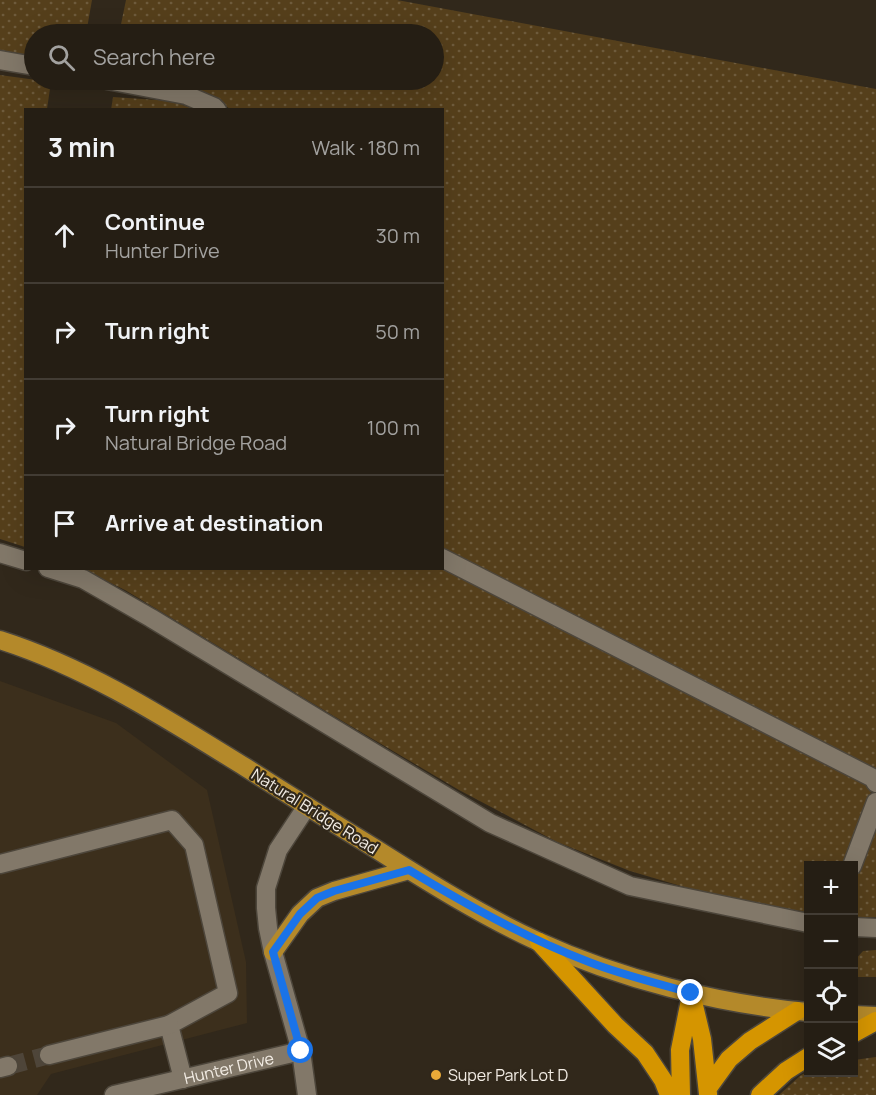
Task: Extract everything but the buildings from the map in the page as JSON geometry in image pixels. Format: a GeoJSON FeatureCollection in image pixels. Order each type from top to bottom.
{"type":"FeatureCollection","features":[{"type":"Feature","properties":{"kind":"highway"},"geometry":{"type":"LineString","coordinates":[[539,942],[615,1025],[645,1053],[663,1080],[669,1095]]}},
{"type":"Feature","properties":{"kind":"highway"},"geometry":{"type":"LineString","coordinates":[[691,993],[702,1039],[708,1092]]}},
{"type":"Feature","properties":{"kind":"highway"},"geometry":{"type":"LineString","coordinates":[[681,1095],[680,1050],[691,993]]}},
{"type":"Feature","properties":{"kind":"highway"},"geometry":{"type":"LineString","coordinates":[[708,1092],[729,1059],[750,1041],[803,1011]]}},
{"type":"Feature","properties":{"kind":"highway"},"geometry":{"type":"LineString","coordinates":[[858,1031],[876,1021]]}},
{"type":"Feature","properties":{"kind":"highway"},"geometry":{"type":"LineString","coordinates":[[760,1095],[786,1071],[804,1060]]}},
{"type":"Feature","properties":{"kind":"main road","name":"Natural Bridge Road"},"geometry":{"type":"LineString","coordinates":[[0,640],[109,686],[161,715],[465,904],[539,942],[591,963],[691,993],[748,1004],[803,1011]]}},
{"type":"Feature","properties":{"kind":"main road"},"geometry":{"type":"LineString","coordinates":[[273,952],[300,914],[317,898],[409,870]]}},
{"type":"Feature","properties":{"kind":"main road"},"geometry":{"type":"LineString","coordinates":[[858,1015],[876,1016]]}},
{"type":"Feature","properties":{"kind":"street"},"geometry":{"type":"LineString","coordinates":[[0,60],[24,64]]}},
{"type":"Feature","properties":{"kind":"street"},"geometry":{"type":"LineString","coordinates":[[160,90],[186,95],[214,108]]}},
{"type":"Feature","properties":{"kind":"street"},"geometry":{"type":"LineString","coordinates":[[0,553],[24,560]]}},
{"type":"Feature","properties":{"kind":"street"},"geometry":{"type":"LineString","coordinates":[[444,559],[873,778],[876,783]]}},
{"type":"Feature","properties":{"kind":"street"},"geometry":{"type":"LineString","coordinates":[[54,570],[82,579],[151,618],[490,823],[630,886],[804,922]]}},
{"type":"Feature","properties":{"kind":"street"},"geometry":{"type":"LineString","coordinates":[[854,861],[876,802]]}},
{"type":"Feature","properties":{"kind":"street"},"geometry":{"type":"LineString","coordinates":[[307,806],[278,850],[266,888],[268,928],[301,1051],[307,1095]]}},
{"type":"Feature","properties":{"kind":"street"},"geometry":{"type":"LineString","coordinates":[[0,864],[172,820],[194,845],[228,993],[169,1025],[49,1055]]}},
{"type":"Feature","properties":{"kind":"street"},"geometry":{"type":"LineString","coordinates":[[858,927],[876,928]]}},
{"type":"Feature","properties":{"kind":"street"},"geometry":{"type":"LineString","coordinates":[[169,1025],[183,1079]]}},
{"type":"Feature","properties":{"kind":"street","name":"Hunter Drive"},"geometry":{"type":"LineString","coordinates":[[114,1095],[301,1051]]}},
{"type":"Feature","properties":{"kind":"shaded area"},"geometry":{"type":"Polygon","coordinates":[[[0,0],[92,0],[88,24],[24,24],[24,55],[0,51],[0,0]]]}},
{"type":"Feature","properties":{"kind":"shaded area"},"geometry":{"type":"Polygon","coordinates":[[[126,0],[397,0],[876,89],[876,773],[444,552],[444,108],[229,108],[213,97],[185,90],[444,90],[444,24],[121,24],[126,0]]]}},
{"type":"Feature","properties":{"kind":"shaded area"},"geometry":{"type":"Polygon","coordinates":[[[0,75],[24,78],[24,90],[50,90],[47,108],[24,108],[24,547],[0,539],[0,75]]]}},
{"type":"Feature","properties":{"kind":"shaded area"},"geometry":{"type":"Polygon","coordinates":[[[113,97],[171,101],[191,108],[111,108],[113,97]]]}},
{"type":"Feature","properties":{"kind":"shaded area"},"geometry":{"type":"Polygon","coordinates":[[[444,567],[869,781],[871,791],[869,802],[846,861],[804,861],[804,911],[735,902],[630,871],[557,842],[459,790],[125,590],[84,570],[444,570],[444,567]]]}},
{"type":"Feature","properties":{"kind":"shaded area"},"geometry":{"type":"Polygon","coordinates":[[[0,681],[116,723],[207,790],[246,962],[247,1023],[51,1074],[37,1095],[0,1095],[0,681]]]}},
{"type":"Feature","properties":{"kind":"shaded area"},"geometry":{"type":"Polygon","coordinates":[[[876,825],[876,917],[858,917],[858,868],[876,825]]]}},
{"type":"Feature","properties":{"kind":"shaded area"},"geometry":{"type":"Polygon","coordinates":[[[876,950],[876,977],[858,977],[858,957],[863,951],[876,950]]]}},
{"type":"Feature","properties":{"kind":"shaded area"},"geometry":{"type":"Polygon","coordinates":[[[876,1057],[876,1095],[779,1095],[804,1074],[804,1077],[858,1077],[858,1059],[876,1057]]]}},
{"type":"Feature","properties":{"kind":"tunnel"},"geometry":{"type":"LineString","coordinates":[[8,1066],[49,1055]]}},
{"type":"Feature","properties":{"kind":"place","name":"Super Park Lot D"},"geometry":{"type":"Point","coordinates":[436,1075]}},
{"type":"Feature","properties":{"kind":"route"},"geometry":{"type":"LineString","coordinates":[[301,1051],[273,952],[300,914],[317,898],[409,870],[465,904],[539,942],[591,963],[691,993]]}}]}
